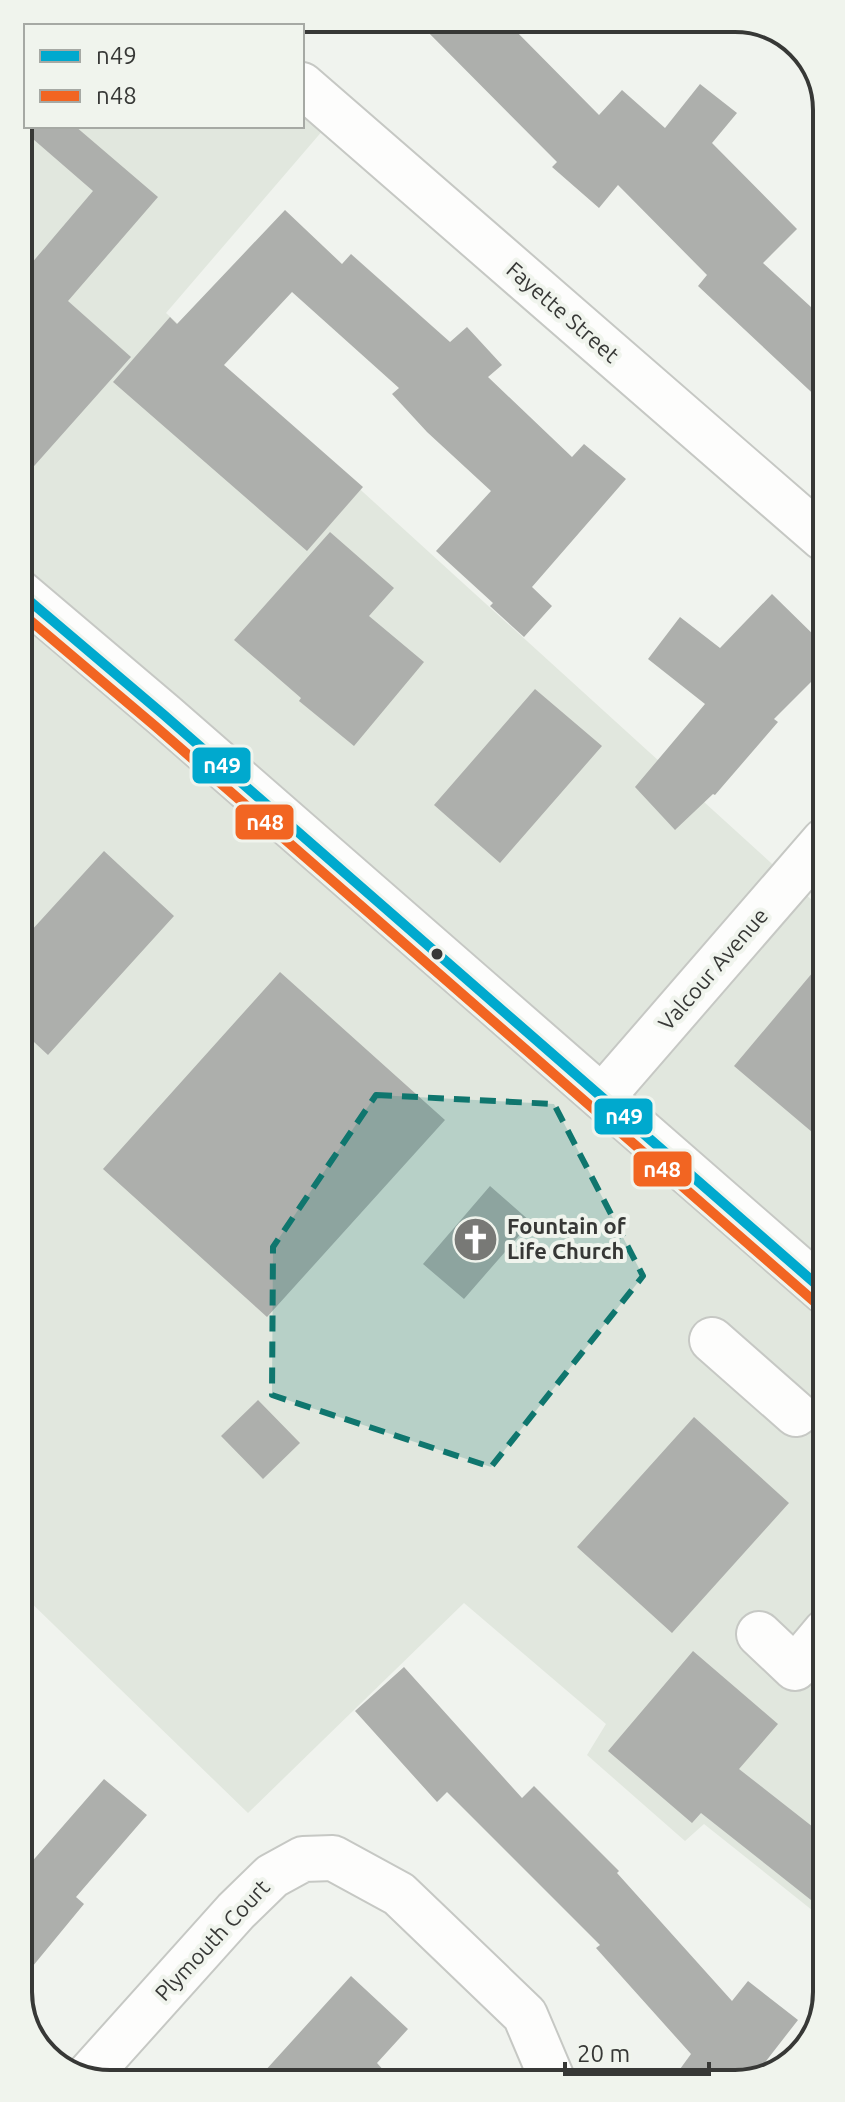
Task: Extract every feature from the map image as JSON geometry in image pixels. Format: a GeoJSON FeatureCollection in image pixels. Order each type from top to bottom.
{"type":"FeatureCollection","features":[{"type":"Feature","properties":{"kind":"street","name":"Fayette Street"},"geometry":{"type":"LineString","coordinates":[[304,87],[813,529]]}},
{"type":"Feature","properties":{"kind":"street"},"geometry":{"type":"LineString","coordinates":[[32,603],[813,1282]]}},
{"type":"Feature","properties":{"kind":"street","name":"Valcour Avenue"},"geometry":{"type":"LineString","coordinates":[[602,1097],[813,854]]}},
{"type":"Feature","properties":{"kind":"street"},"geometry":{"type":"LineString","coordinates":[[712,1340],[796,1414]]}},
{"type":"Feature","properties":{"kind":"street"},"geometry":{"type":"LineString","coordinates":[[759,1634],[795,1668],[813,1647]]}},
{"type":"Feature","properties":{"kind":"street","name":"Plymouth Court"},"geometry":{"type":"LineString","coordinates":[[95,2068],[236,1911],[272,1876],[303,1859],[333,1858],[399,1894],[525,2015],[548,2070]]}},
{"type":"Feature","properties":{"kind":"highlighted area"},"geometry":{"type":"Polygon","coordinates":[[[376,1095],[554,1104],[643,1276],[491,1467],[272,1395],[273,1247],[376,1095]]]}},
{"type":"Feature","properties":{"kind":"shaded area"},"geometry":{"type":"Polygon","coordinates":[[[304,87],[336,115],[166,313],[813,901],[813,1911],[704,1824],[685,1841],[587,1755],[606,1724],[464,1603],[248,1813],[32,1604],[32,128],[304,128],[304,87]]]}},
{"type":"Feature","properties":{"kind":"building"},"geometry":{"type":"Polygon","coordinates":[[[428,32],[517,32],[599,115],[622,90],[665,128],[700,84],[737,113],[712,143],[797,229],[763,263],[813,309],[813,394],[698,286],[707,275],[618,185],[599,208],[552,167],[557,162],[428,32]]]}},
{"type":"Feature","properties":{"kind":"building"},"geometry":{"type":"Polygon","coordinates":[[[32,128],[77,128],[158,197],[68,301],[131,357],[32,468],[32,263],[93,191],[32,138],[32,128]]]}},
{"type":"Feature","properties":{"kind":"building"},"geometry":{"type":"Polygon","coordinates":[[[285,210],[342,264],[351,254],[450,342],[467,327],[502,365],[488,377],[572,457],[584,444],[626,479],[532,587],[552,606],[524,637],[490,606],[493,603],[436,551],[491,491],[427,432],[392,394],[399,388],[292,292],[224,365],[363,487],[307,551],[113,382],[170,317],[177,324],[285,210]]]}},
{"type":"Feature","properties":{"kind":"building"},"geometry":{"type":"Polygon","coordinates":[[[330,532],[394,588],[369,616],[424,662],[354,746],[299,701],[301,698],[234,640],[330,532]]]}},
{"type":"Feature","properties":{"kind":"building"},"geometry":{"type":"Polygon","coordinates":[[[772,594],[813,634],[813,680],[774,719],[778,722],[715,795],[675,830],[635,787],[705,704],[648,659],[680,617],[720,648],[772,594]]]}},
{"type":"Feature","properties":{"kind":"building"},"geometry":{"type":"Polygon","coordinates":[[[535,689],[602,746],[500,863],[434,805],[535,689]]]}},
{"type":"Feature","properties":{"kind":"building"},"geometry":{"type":"Polygon","coordinates":[[[104,851],[174,916],[48,1055],[32,1040],[32,930],[104,851]]]}},
{"type":"Feature","properties":{"kind":"building"},"geometry":{"type":"Polygon","coordinates":[[[280,972],[445,1120],[267,1317],[103,1169],[280,972]]]}},
{"type":"Feature","properties":{"kind":"building"},"geometry":{"type":"Polygon","coordinates":[[[813,972],[813,1133],[734,1066],[813,972]]]}},
{"type":"Feature","properties":{"kind":"building"},"geometry":{"type":"Polygon","coordinates":[[[490,1186],[531,1222],[464,1299],[423,1264],[490,1186]]]}},
{"type":"Feature","properties":{"kind":"building"},"geometry":{"type":"Polygon","coordinates":[[[258,1400],[300,1443],[263,1479],[221,1436],[258,1400]]]}},
{"type":"Feature","properties":{"kind":"building"},"geometry":{"type":"Polygon","coordinates":[[[694,1417],[789,1503],[672,1633],[577,1547],[694,1417]]]}},
{"type":"Feature","properties":{"kind":"building"},"geometry":{"type":"Polygon","coordinates":[[[693,1651],[778,1724],[739,1769],[813,1827],[813,1898],[811,1900],[701,1813],[692,1823],[608,1751],[693,1651]]]}},
{"type":"Feature","properties":{"kind":"building"},"geometry":{"type":"Polygon","coordinates":[[[404,1667],[522,1798],[534,1786],[619,1871],[617,1873],[732,2001],[748,1981],[798,2020],[760,2066],[735,2070],[679,2070],[691,2054],[596,1948],[600,1945],[447,1792],[437,1802],[355,1711],[404,1667]]]}},
{"type":"Feature","properties":{"kind":"building"},"geometry":{"type":"Polygon","coordinates":[[[104,1779],[147,1815],[76,1897],[84,1904],[32,1967],[32,1862],[104,1779]]]}},
{"type":"Feature","properties":{"kind":"building"},"geometry":{"type":"Polygon","coordinates":[[[351,1976],[408,2029],[377,2063],[383,2070],[266,2070],[351,1976]]]}},
{"type":"Feature","properties":{"kind":"transit line","name":"n49"},"geometry":{"type":"LineString","coordinates":[[32,603],[813,1282]]}},
{"type":"Feature","properties":{"kind":"transit line","name":"n48"},"geometry":{"type":"LineString","coordinates":[[32,622],[813,1300]]}},
{"type":"Feature","properties":{"kind":"place","name":"Fountain of Life Church"},"geometry":{"type":"Point","coordinates":[476,1239]}}]}
